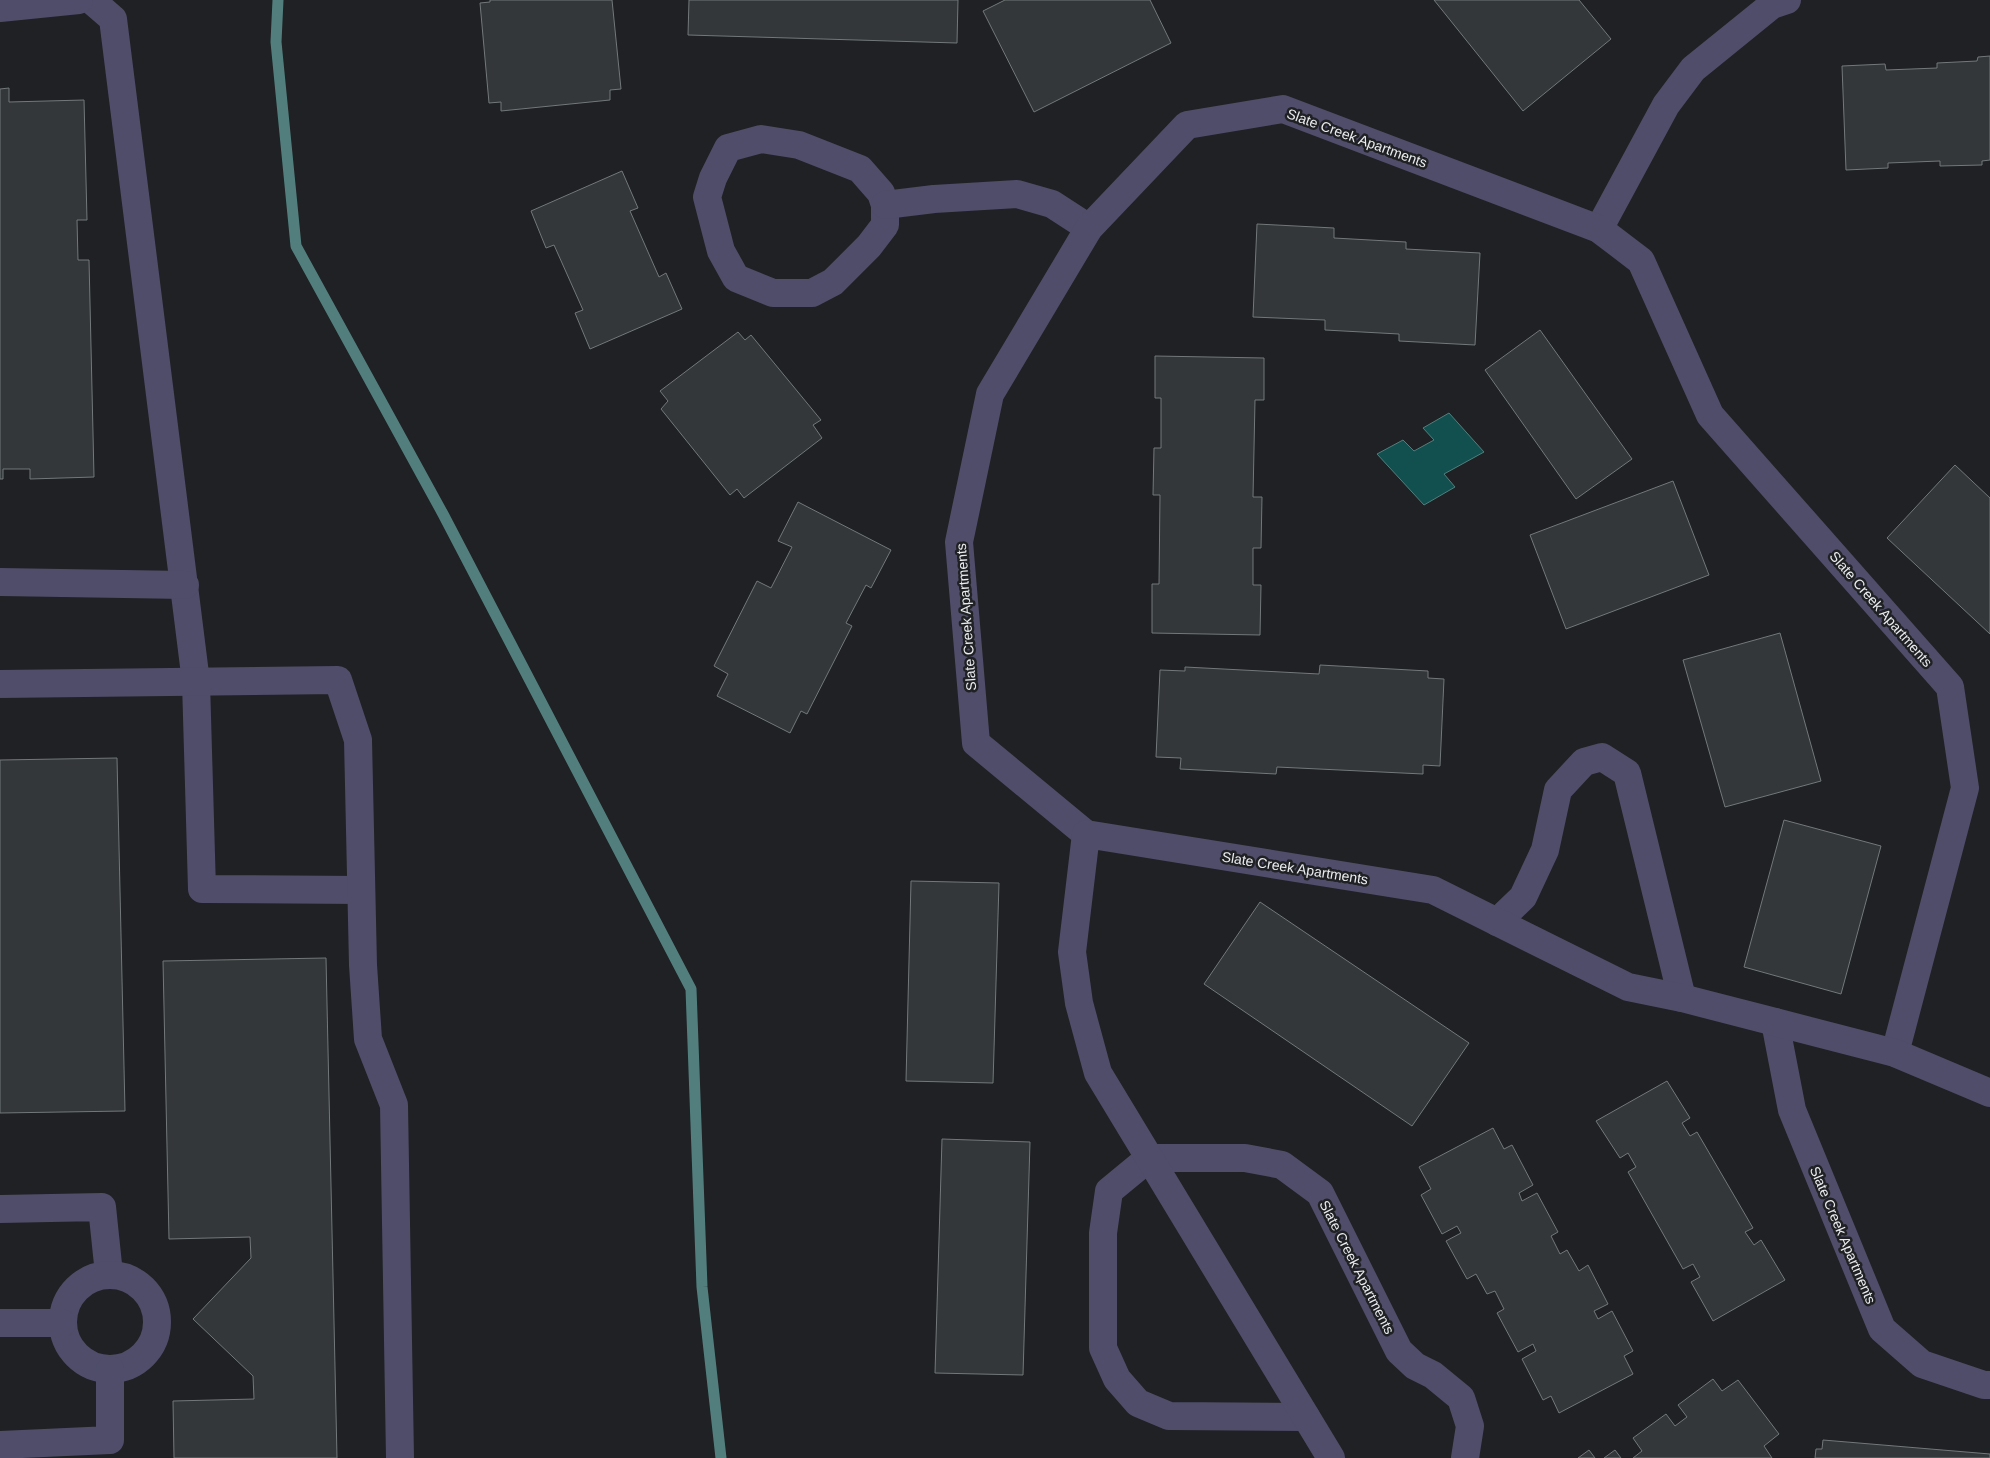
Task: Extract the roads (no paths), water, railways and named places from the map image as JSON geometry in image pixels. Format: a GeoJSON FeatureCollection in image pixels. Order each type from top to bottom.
{"type":"FeatureCollection","features":[{"type":"Feature","properties":{"kind":"lane"},"geometry":{"type":"LineString","coordinates":[[0,8],[79,0]]}},
{"type":"Feature","properties":{"kind":"lane"},"geometry":{"type":"LineString","coordinates":[[91,0],[113,19],[185,585],[196,682],[202,889],[361,890]]}},
{"type":"Feature","properties":{"kind":"lane"},"geometry":{"type":"LineString","coordinates":[[1600,229],[1666,105],[1693,69],[1772,5],[1787,0]]}},
{"type":"Feature","properties":{"kind":"lane","name":"Slate Creek Apartments"},"geometry":{"type":"LineString","coordinates":[[1895,1053],[1965,788],[1950,687],[1710,415],[1641,261],[1600,229],[1283,109],[1186,125],[1089,228],[990,394],[959,542],[976,743],[1086,834],[1433,890],[1628,987],[1682,998],[1895,1053],[1990,1093]]}},
{"type":"Feature","properties":{"kind":"lane"},"geometry":{"type":"LineString","coordinates":[[761,139],[799,145],[860,168],[881,193],[885,205],[885,225],[869,246],[834,282],[812,294],[773,293],[736,278],[720,251],[707,198],[713,178],[728,148],[761,139]]}},
{"type":"Feature","properties":{"kind":"lane"},"geometry":{"type":"LineString","coordinates":[[885,205],[934,199],[1017,194],[1052,204],[1089,228]]}},
{"type":"Feature","properties":{"kind":"lane"},"geometry":{"type":"LineString","coordinates":[[0,582],[185,585]]}},
{"type":"Feature","properties":{"kind":"lane"},"geometry":{"type":"LineString","coordinates":[[0,684],[338,680],[358,740],[363,965],[368,1039],[394,1105],[400,1458]]}},
{"type":"Feature","properties":{"kind":"lane"},"geometry":{"type":"LineString","coordinates":[[1497,922],[1523,897],[1527,890],[1545,850],[1558,790],[1584,762],[1602,757],[1627,773],[1682,998]]}},
{"type":"Feature","properties":{"kind":"lane"},"geometry":{"type":"LineString","coordinates":[[1086,834],[1072,952],[1079,1003],[1098,1074],[1331,1458]]}},
{"type":"Feature","properties":{"kind":"lane","name":"Slate Creek Apartments"},"geometry":{"type":"LineString","coordinates":[[1775,1022],[1792,1110],[1882,1329],[1922,1364],[1984,1385],[1990,1385]]}},
{"type":"Feature","properties":{"kind":"lane"},"geometry":{"type":"LineString","coordinates":[[1150,1158],[1109,1190],[1107,1199],[1103,1233],[1103,1348],[1117,1379],[1138,1403],[1169,1416],[1306,1417]]}},
{"type":"Feature","properties":{"kind":"lane","name":"Slate Creek Apartments"},"geometry":{"type":"LineString","coordinates":[[1150,1158],[1245,1158],[1282,1165],[1320,1193],[1399,1351],[1414,1366],[1433,1375],[1461,1398],[1470,1426],[1465,1458]]}},
{"type":"Feature","properties":{"kind":"lane"},"geometry":{"type":"LineString","coordinates":[[0,1209],[102,1207],[109,1274]]}},
{"type":"Feature","properties":{"kind":"lane"},"geometry":{"type":"LineString","coordinates":[[109,1274],[127,1278],[142,1288],[153,1303],[157,1321],[154,1340],[144,1355],[128,1366],[110,1370],[92,1366],[77,1356],[66,1341],[62,1323],[65,1305],[76,1289],[91,1279],[109,1274]]}},
{"type":"Feature","properties":{"kind":"lane"},"geometry":{"type":"LineString","coordinates":[[0,1323],[62,1323]]}},
{"type":"Feature","properties":{"kind":"lane"},"geometry":{"type":"LineString","coordinates":[[0,1445],[110,1440],[110,1370]]}},
{"type":"Feature","properties":{"kind":"water"},"geometry":{"type":"Polygon","coordinates":[[[1449,413],[1484,452],[1444,474],[1455,487],[1424,505],[1377,454],[1403,440],[1414,451],[1434,440],[1423,428],[1449,413]]]}},
{"type":"Feature","properties":{"kind":"waterway"},"geometry":{"type":"LineString","coordinates":[[278,0],[276,42],[296,246],[443,514],[691,989],[702,1287],[721,1458]]}}]}
